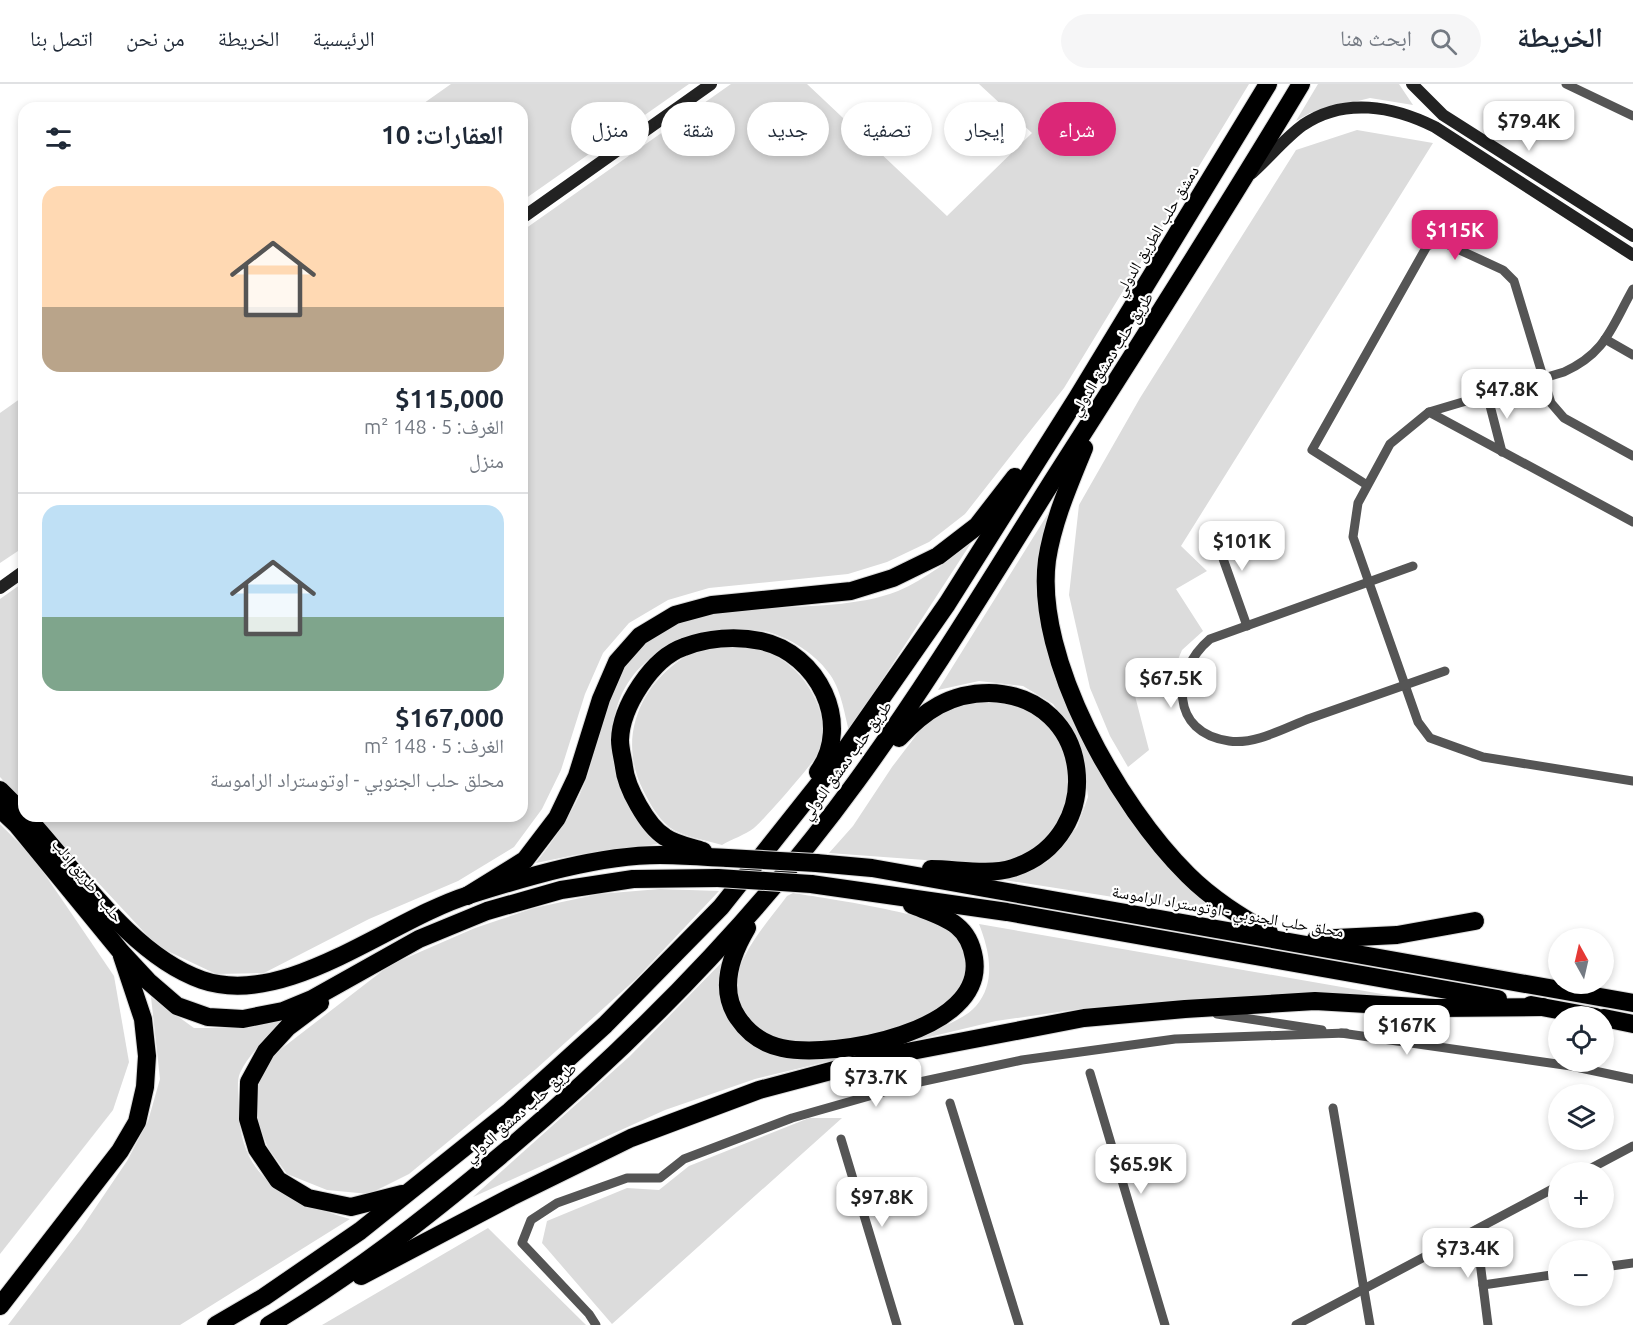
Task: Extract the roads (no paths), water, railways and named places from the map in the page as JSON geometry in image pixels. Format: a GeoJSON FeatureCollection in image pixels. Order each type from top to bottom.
{"type":"FeatureCollection","features":[{"type":"Feature","properties":{"kind":"highway","name":"دمشق حلب الطريق الدولي"},"geometry":{"type":"LineString","coordinates":[[1077,398],[1268,84]]}},
{"type":"Feature","properties":{"kind":"highway","name":"طريق حلب دمشق الدولي"},"geometry":{"type":"LineString","coordinates":[[269,1325],[308,1302],[413,1227],[577,1092],[698,971],[765,899],[854,785],[899,722],[989,584],[1241,184],[1301,84]]}},
{"type":"Feature","properties":{"kind":"highway","name":"طريق حلب دمشق الدولي"},"geometry":{"type":"LineString","coordinates":[[216,1325],[264,1297],[341,1244],[510,1111],[605,1025],[720,907],[841,756],[940,613],[1077,398]]}},
{"type":"Feature","properties":{"kind":"highway"},"geometry":{"type":"LineString","coordinates":[[31,822],[138,942],[172,966],[203,980],[235,985],[272,982],[313,970],[404,921],[467,896],[525,860],[557,818],[577,776],[601,699],[617,662],[640,636],[675,615],[712,605],[851,591],[893,578],[938,556],[977,526],[1077,398]]}},
{"type":"Feature","properties":{"kind":"highway"},"geometry":{"type":"LineString","coordinates":[[1101,405],[1061,505],[1047,562],[1049,625],[1068,689],[1092,739],[1149,831],[1189,877],[1208,893],[1233,912],[1281,940],[1397,935],[1475,921]]}},
{"type":"Feature","properties":{"kind":"highway"},"geometry":{"type":"LineString","coordinates":[[728,858],[664,837],[643,813],[625,776],[620,740],[627,709],[650,671],[682,647],[724,638],[762,642],[793,657],[817,680],[830,704],[834,731],[827,760],[775,837]]}},
{"type":"Feature","properties":{"kind":"highway"},"geometry":{"type":"LineString","coordinates":[[854,785],[919,717],[945,701],[978,693],[1021,696],[1047,711],[1064,731],[1077,770],[1077,797],[1064,829],[1053,842],[1027,862],[996,871],[872,868]]}},
{"type":"Feature","properties":{"kind":"highway"},"geometry":{"type":"LineString","coordinates":[[0,790],[18,808]]}},
{"type":"Feature","properties":{"kind":"highway","name":"حلب - طريق إدلب"},"geometry":{"type":"LineString","coordinates":[[0,809],[58,872],[121,952],[148,981],[177,1006],[208,1017],[243,1019],[283,1011],[312,999],[363,968]]}},
{"type":"Feature","properties":{"kind":"highway","name":"محلق حلب الجنوبي - اوتوستراد الراموسة"},"geometry":{"type":"LineString","coordinates":[[467,896],[598,862],[658,855],[816,862],[872,868],[1633,1003]]}},
{"type":"Feature","properties":{"kind":"highway"},"geometry":{"type":"LineString","coordinates":[[409,1192],[351,1207],[309,1198],[278,1180],[257,1149],[248,1119],[249,1082],[266,1051],[288,1027],[363,968],[419,939],[487,911],[561,890],[633,879],[718,878],[811,884],[1007,912],[1548,1008]]}},
{"type":"Feature","properties":{"kind":"highway"},"geometry":{"type":"LineString","coordinates":[[765,899],[733,955],[728,971],[733,1012],[752,1034],[765,1042],[799,1051],[833,1050],[887,1038],[942,1017],[964,999],[974,977],[973,948],[957,926],[941,916],[864,891]]}},
{"type":"Feature","properties":{"kind":"highway"},"geometry":{"type":"LineString","coordinates":[[0,1306],[120,1151],[137,1122],[145,1087],[147,1056],[143,1018],[121,952]]}},
{"type":"Feature","properties":{"kind":"highway"},"geometry":{"type":"LineString","coordinates":[[308,1302],[631,1138],[759,1090],[891,1056],[997,1033],[1084,1018],[1185,1009],[1315,1001],[1435,1008],[1543,1007]]}},
{"type":"Feature","properties":{"kind":"highway"},"geometry":{"type":"LineString","coordinates":[[1614,1020],[1633,1024]]}},
{"type":"Feature","properties":{"kind":"street"},"geometry":{"type":"LineString","coordinates":[[528,214],[711,84]]}},
{"type":"Feature","properties":{"kind":"street"},"geometry":{"type":"LineString","coordinates":[[1412,84],[1443,115],[1633,236]]}},
{"type":"Feature","properties":{"kind":"street"},"geometry":{"type":"LineString","coordinates":[[1566,84],[1633,116]]}},
{"type":"Feature","properties":{"kind":"street"},"geometry":{"type":"LineString","coordinates":[[1241,184],[1303,125],[1332,111],[1366,106],[1400,112],[1425,122],[1633,255]]}},
{"type":"Feature","properties":{"kind":"street"},"geometry":{"type":"LineString","coordinates":[[1425,122],[1436,106]]}},
{"type":"Feature","properties":{"kind":"street"},"geometry":{"type":"LineString","coordinates":[[1367,485],[1312,450],[1427,246],[1440,241],[1503,270],[1514,281],[1551,403],[1564,418],[1633,456]]}},
{"type":"Feature","properties":{"kind":"street"},"geometry":{"type":"LineString","coordinates":[[1633,289],[1597,352],[1583,363],[1544,378],[1429,412],[1390,444],[1358,504],[1353,537],[1418,722],[1430,738],[1483,756],[1633,781]]}},
{"type":"Feature","properties":{"kind":"street"},"geometry":{"type":"LineString","coordinates":[[1605,339],[1633,355]]}},
{"type":"Feature","properties":{"kind":"street"},"geometry":{"type":"LineString","coordinates":[[1487,394],[1502,452]]}},
{"type":"Feature","properties":{"kind":"street"},"geometry":{"type":"LineString","coordinates":[[1429,412],[1633,522]]}},
{"type":"Feature","properties":{"kind":"street"},"geometry":{"type":"LineString","coordinates":[[1206,540],[1221,552],[1247,626]]}},
{"type":"Feature","properties":{"kind":"street"},"geometry":{"type":"LineString","coordinates":[[1413,566],[1210,639],[1195,652],[1185,672],[1184,706],[1194,723],[1208,736],[1239,742],[1253,740],[1445,671]]}},
{"type":"Feature","properties":{"kind":"street"},"geometry":{"type":"LineString","coordinates":[[0,588],[18,575]]}},
{"type":"Feature","properties":{"kind":"street"},"geometry":{"type":"LineString","coordinates":[[1185,1009],[1571,1066],[1633,1079]]}},
{"type":"Feature","properties":{"kind":"street"},"geometry":{"type":"LineString","coordinates":[[596,1325],[589,1314],[522,1243],[531,1220],[557,1203],[627,1178],[660,1178],[684,1159],[792,1118],[915,1083],[1011,1062],[1174,1039],[1346,1034]]}},
{"type":"Feature","properties":{"kind":"street"},"geometry":{"type":"LineString","coordinates":[[1090,1072],[1165,1325]]}},
{"type":"Feature","properties":{"kind":"street"},"geometry":{"type":"LineString","coordinates":[[950,1103],[1020,1325]]}},
{"type":"Feature","properties":{"kind":"street"},"geometry":{"type":"LineString","coordinates":[[1333,1108],[1370,1325]]}},
{"type":"Feature","properties":{"kind":"street"},"geometry":{"type":"LineString","coordinates":[[841,1138],[897,1325]]}},
{"type":"Feature","properties":{"kind":"street"},"geometry":{"type":"LineString","coordinates":[[1603,1162],[1633,1146]]}},
{"type":"Feature","properties":{"kind":"street"},"geometry":{"type":"LineString","coordinates":[[1296,1325],[1548,1191]]}},
{"type":"Feature","properties":{"kind":"street"},"geometry":{"type":"LineString","coordinates":[[1476,1230],[1488,1325]]}},
{"type":"Feature","properties":{"kind":"street"},"geometry":{"type":"LineString","coordinates":[[1614,1266],[1633,1263]]}},
{"type":"Feature","properties":{"kind":"street"},"geometry":{"type":"LineString","coordinates":[[1483,1285],[1548,1275]]}}]}
